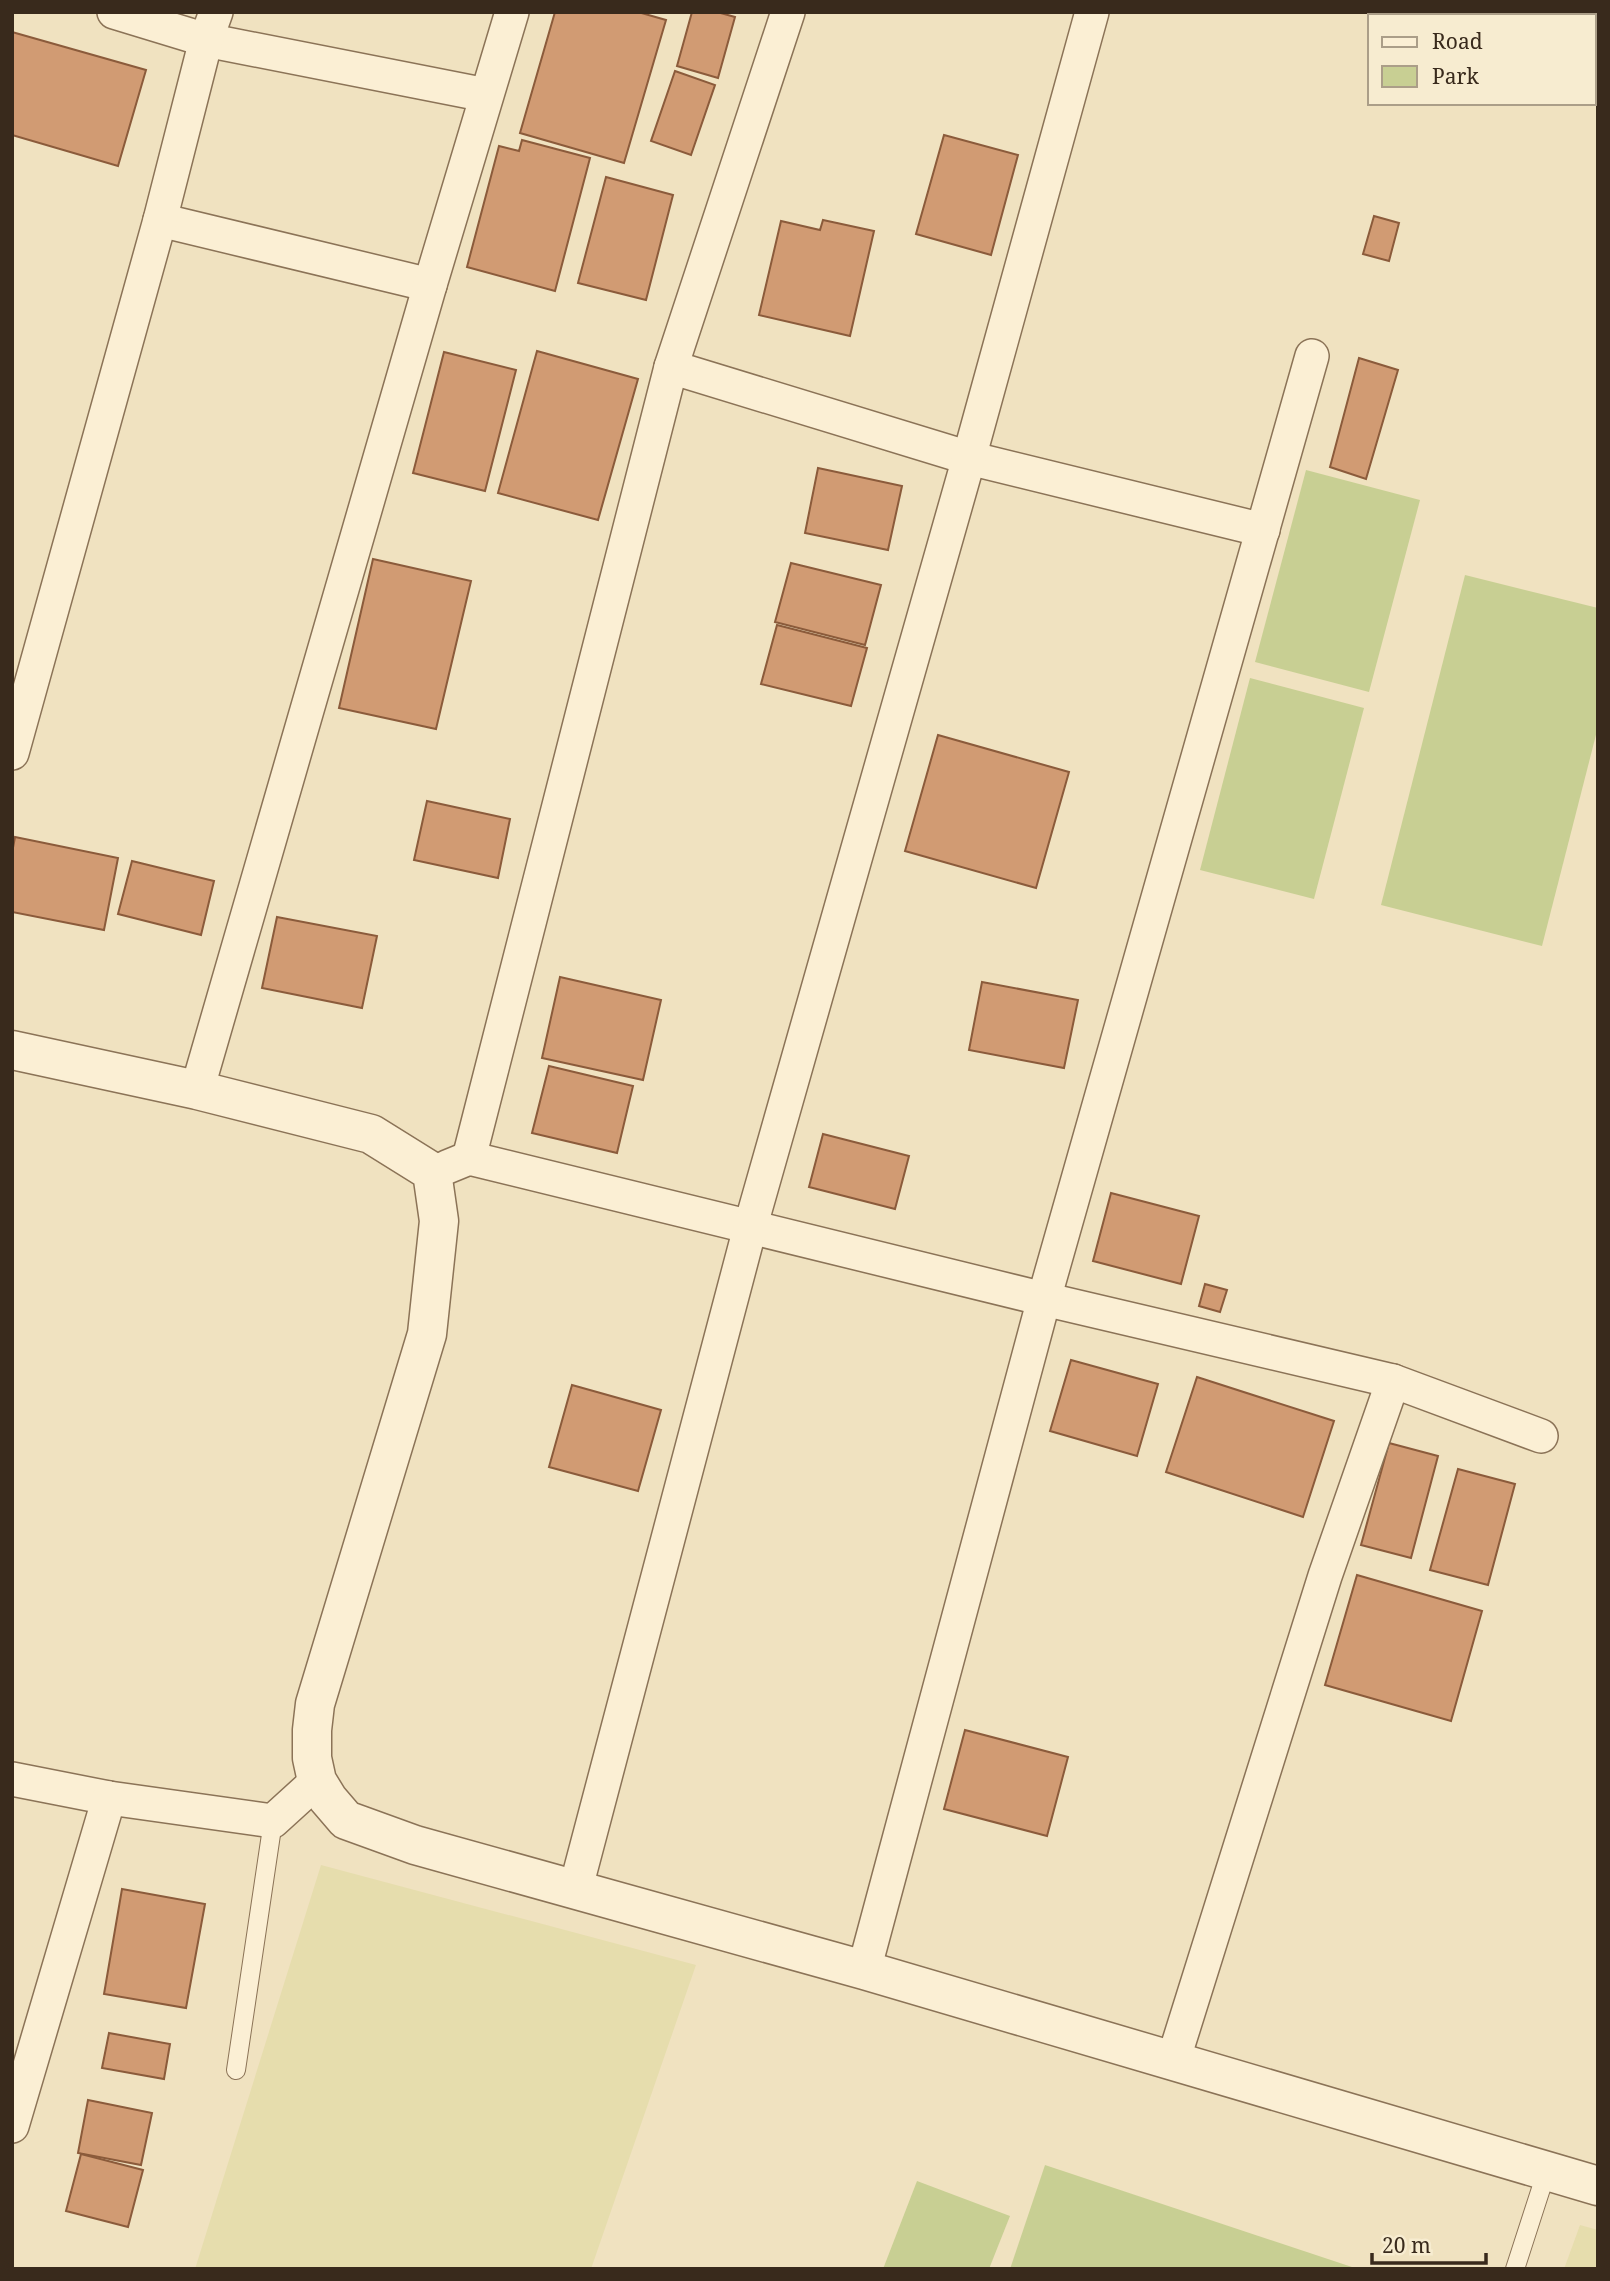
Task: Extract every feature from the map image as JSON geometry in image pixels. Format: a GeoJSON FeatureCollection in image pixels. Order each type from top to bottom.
{"type":"FeatureCollection","features":[{"type":"Feature","properties":{"kind":"street"},"geometry":{"type":"LineString","coordinates":[[114,12],[211,26],[486,95]]}},
{"type":"Feature","properties":{"kind":"street"},"geometry":{"type":"LineString","coordinates":[[197,1090],[430,285],[513,12]]}},
{"type":"Feature","properties":{"kind":"street"},"geometry":{"type":"LineString","coordinates":[[469,1158],[671,367],[788,12]]}},
{"type":"Feature","properties":{"kind":"street"},"geometry":{"type":"LineString","coordinates":[[575,1891],[750,1228],[969,458],[1092,12]]}},
{"type":"Feature","properties":{"kind":"street"},"geometry":{"type":"LineString","coordinates":[[12,753],[211,26]]}},
{"type":"Feature","properties":{"kind":"street"},"geometry":{"type":"LineString","coordinates":[[160,219],[430,285]]}},
{"type":"Feature","properties":{"kind":"street"},"geometry":{"type":"LineString","coordinates":[[864,1970],[1044,1299],[1312,356]]}},
{"type":"Feature","properties":{"kind":"street"},"geometry":{"type":"LineString","coordinates":[[671,367],[969,458],[1263,530]]}},
{"type":"Feature","properties":{"kind":"street"},"geometry":{"type":"LineString","coordinates":[[12,1050],[197,1090],[371,1135],[432,1172]]}},
{"type":"Feature","properties":{"kind":"street"},"geometry":{"type":"LineString","coordinates":[[432,1172],[469,1158],[1044,1299],[1393,1381],[1541,1436]]}},
{"type":"Feature","properties":{"kind":"street"},"geometry":{"type":"LineString","coordinates":[[432,1172],[439,1222],[427,1334],[315,1704],[312,1758],[317,1781],[346,1821],[415,1845],[864,1970],[1598,2186]]}},
{"type":"Feature","properties":{"kind":"street"},"geometry":{"type":"LineString","coordinates":[[1173,2061],[1325,1576],[1393,1381]]}},
{"type":"Feature","properties":{"kind":"street"},"geometry":{"type":"LineString","coordinates":[[12,1779],[108,1798],[273,1821],[317,1781]]}},
{"type":"Feature","properties":{"kind":"street"},"geometry":{"type":"LineString","coordinates":[[12,2126],[108,1798]]}},
{"type":"Feature","properties":{"kind":"lane"},"geometry":{"type":"LineString","coordinates":[[236,2070],[273,1821]]}},
{"type":"Feature","properties":{"kind":"lane"},"geometry":{"type":"LineString","coordinates":[[1516,2269],[1547,2170]]}},
{"type":"Feature","properties":{"kind":"shaded area"},"geometry":{"type":"Polygon","coordinates":[[[321,1865],[696,1965],[591,2269],[195,2269],[321,1865]]]}},
{"type":"Feature","properties":{"kind":"shaded area"},"geometry":{"type":"Polygon","coordinates":[[[1580,2225],[1598,2230],[1598,2269],[1564,2269],[1580,2225]]]}},
{"type":"Feature","properties":{"kind":"green space"},"geometry":{"type":"Polygon","coordinates":[[[1306,470],[1420,500],[1369,692],[1255,662],[1306,470]]]}},
{"type":"Feature","properties":{"kind":"green space"},"geometry":{"type":"Polygon","coordinates":[[[1465,575],[1598,608],[1598,727],[1542,946],[1381,905],[1465,575]]]}},
{"type":"Feature","properties":{"kind":"green space"},"geometry":{"type":"Polygon","coordinates":[[[1250,678],[1364,708],[1314,899],[1200,870],[1250,678]]]}},
{"type":"Feature","properties":{"kind":"green space"},"geometry":{"type":"Polygon","coordinates":[[[1045,2165],[1358,2269],[1010,2269],[1045,2165]]]}},
{"type":"Feature","properties":{"kind":"green space"},"geometry":{"type":"Polygon","coordinates":[[[917,2181],[1010,2216],[989,2269],[883,2269],[917,2181]]]}},
{"type":"Feature","properties":{"kind":"building"},"geometry":{"type":"Polygon","coordinates":[[[555,12],[638,12],[666,20],[624,163],[520,133],[555,12]]]}},
{"type":"Feature","properties":{"kind":"building"},"geometry":{"type":"Polygon","coordinates":[[[692,12],[717,12],[735,17],[718,78],[677,66],[692,12]]]}},
{"type":"Feature","properties":{"kind":"building"},"geometry":{"type":"Polygon","coordinates":[[[12,32],[146,70],[118,166],[12,135],[12,32]]]}},
{"type":"Feature","properties":{"kind":"building"},"geometry":{"type":"Polygon","coordinates":[[[675,71],[715,85],[691,155],[651,141],[675,71]]]}},
{"type":"Feature","properties":{"kind":"building"},"geometry":{"type":"Polygon","coordinates":[[[944,135],[1018,155],[991,255],[916,234],[944,135]]]}},
{"type":"Feature","properties":{"kind":"building"},"geometry":{"type":"Polygon","coordinates":[[[522,140],[590,158],[555,291],[467,267],[499,146],[519,151],[522,140]]]}},
{"type":"Feature","properties":{"kind":"building"},"geometry":{"type":"Polygon","coordinates":[[[606,177],[673,195],[646,300],[578,283],[606,177]]]}},
{"type":"Feature","properties":{"kind":"building"},"geometry":{"type":"Polygon","coordinates":[[[1374,216],[1399,223],[1389,261],[1363,254],[1374,216]]]}},
{"type":"Feature","properties":{"kind":"building"},"geometry":{"type":"Polygon","coordinates":[[[823,220],[874,231],[850,336],[759,315],[781,221],[820,230],[823,220]]]}},
{"type":"Feature","properties":{"kind":"building"},"geometry":{"type":"Polygon","coordinates":[[[537,351],[638,379],[598,520],[498,493],[537,351]]]}},
{"type":"Feature","properties":{"kind":"building"},"geometry":{"type":"Polygon","coordinates":[[[444,352],[516,370],[485,491],[413,473],[444,352]]]}},
{"type":"Feature","properties":{"kind":"building"},"geometry":{"type":"Polygon","coordinates":[[[1359,358],[1398,370],[1366,479],[1330,467],[1359,358]]]}},
{"type":"Feature","properties":{"kind":"building"},"geometry":{"type":"Polygon","coordinates":[[[818,468],[902,486],[888,550],[805,533],[818,468]]]}},
{"type":"Feature","properties":{"kind":"building"},"geometry":{"type":"Polygon","coordinates":[[[373,559],[471,581],[436,729],[339,708],[373,559]]]}},
{"type":"Feature","properties":{"kind":"building"},"geometry":{"type":"Polygon","coordinates":[[[791,563],[881,585],[865,645],[775,622],[791,563]]]}},
{"type":"Feature","properties":{"kind":"building"},"geometry":{"type":"Polygon","coordinates":[[[777,625],[867,648],[851,706],[761,684],[777,625]]]}},
{"type":"Feature","properties":{"kind":"building"},"geometry":{"type":"Polygon","coordinates":[[[938,735],[1069,772],[1036,888],[905,851],[938,735]]]}},
{"type":"Feature","properties":{"kind":"building"},"geometry":{"type":"Polygon","coordinates":[[[427,801],[510,819],[498,878],[414,860],[427,801]]]}},
{"type":"Feature","properties":{"kind":"building"},"geometry":{"type":"Polygon","coordinates":[[[15,837],[118,858],[104,930],[12,912],[12,853],[15,837]]]}},
{"type":"Feature","properties":{"kind":"building"},"geometry":{"type":"Polygon","coordinates":[[[132,861],[214,881],[201,935],[118,914],[132,861]]]}},
{"type":"Feature","properties":{"kind":"building"},"geometry":{"type":"Polygon","coordinates":[[[277,917],[377,936],[362,1008],[262,988],[277,917]]]}},
{"type":"Feature","properties":{"kind":"building"},"geometry":{"type":"Polygon","coordinates":[[[560,977],[661,1000],[643,1080],[542,1058],[560,977]]]}},
{"type":"Feature","properties":{"kind":"building"},"geometry":{"type":"Polygon","coordinates":[[[982,982],[1078,1000],[1064,1068],[969,1050],[982,982]]]}},
{"type":"Feature","properties":{"kind":"building"},"geometry":{"type":"Polygon","coordinates":[[[549,1066],[633,1086],[617,1153],[532,1133],[549,1066]]]}},
{"type":"Feature","properties":{"kind":"building"},"geometry":{"type":"Polygon","coordinates":[[[823,1134],[909,1156],[895,1209],[809,1187],[823,1134]]]}},
{"type":"Feature","properties":{"kind":"building"},"geometry":{"type":"Polygon","coordinates":[[[1111,1193],[1199,1216],[1181,1284],[1093,1261],[1111,1193]]]}},
{"type":"Feature","properties":{"kind":"building"},"geometry":{"type":"Polygon","coordinates":[[[1205,1284],[1227,1290],[1220,1312],[1199,1306],[1205,1284]]]}},
{"type":"Feature","properties":{"kind":"building"},"geometry":{"type":"Polygon","coordinates":[[[1071,1360],[1158,1384],[1137,1456],[1050,1431],[1071,1360]]]}},
{"type":"Feature","properties":{"kind":"building"},"geometry":{"type":"Polygon","coordinates":[[[1197,1377],[1334,1421],[1303,1517],[1166,1472],[1197,1377]]]}},
{"type":"Feature","properties":{"kind":"building"},"geometry":{"type":"Polygon","coordinates":[[[572,1385],[661,1410],[638,1491],[549,1467],[572,1385]]]}},
{"type":"Feature","properties":{"kind":"building"},"geometry":{"type":"Polygon","coordinates":[[[1389,1443],[1438,1456],[1411,1558],[1361,1545],[1389,1443]]]}},
{"type":"Feature","properties":{"kind":"building"},"geometry":{"type":"Polygon","coordinates":[[[1458,1469],[1515,1484],[1488,1585],[1430,1570],[1458,1469]]]}},
{"type":"Feature","properties":{"kind":"building"},"geometry":{"type":"Polygon","coordinates":[[[1357,1575],[1482,1611],[1451,1721],[1325,1685],[1357,1575]]]}},
{"type":"Feature","properties":{"kind":"building"},"geometry":{"type":"Polygon","coordinates":[[[965,1730],[1068,1757],[1047,1836],[944,1809],[965,1730]]]}},
{"type":"Feature","properties":{"kind":"building"},"geometry":{"type":"Polygon","coordinates":[[[122,1889],[205,1904],[186,2008],[104,1994],[122,1889]]]}},
{"type":"Feature","properties":{"kind":"building"},"geometry":{"type":"Polygon","coordinates":[[[109,2033],[170,2044],[164,2079],[102,2068],[109,2033]]]}},
{"type":"Feature","properties":{"kind":"building"},"geometry":{"type":"Polygon","coordinates":[[[88,2100],[152,2113],[141,2165],[78,2153],[88,2100]]]}},
{"type":"Feature","properties":{"kind":"building"},"geometry":{"type":"Polygon","coordinates":[[[81,2154],[143,2170],[128,2227],[66,2211],[81,2154]]]}}]}
